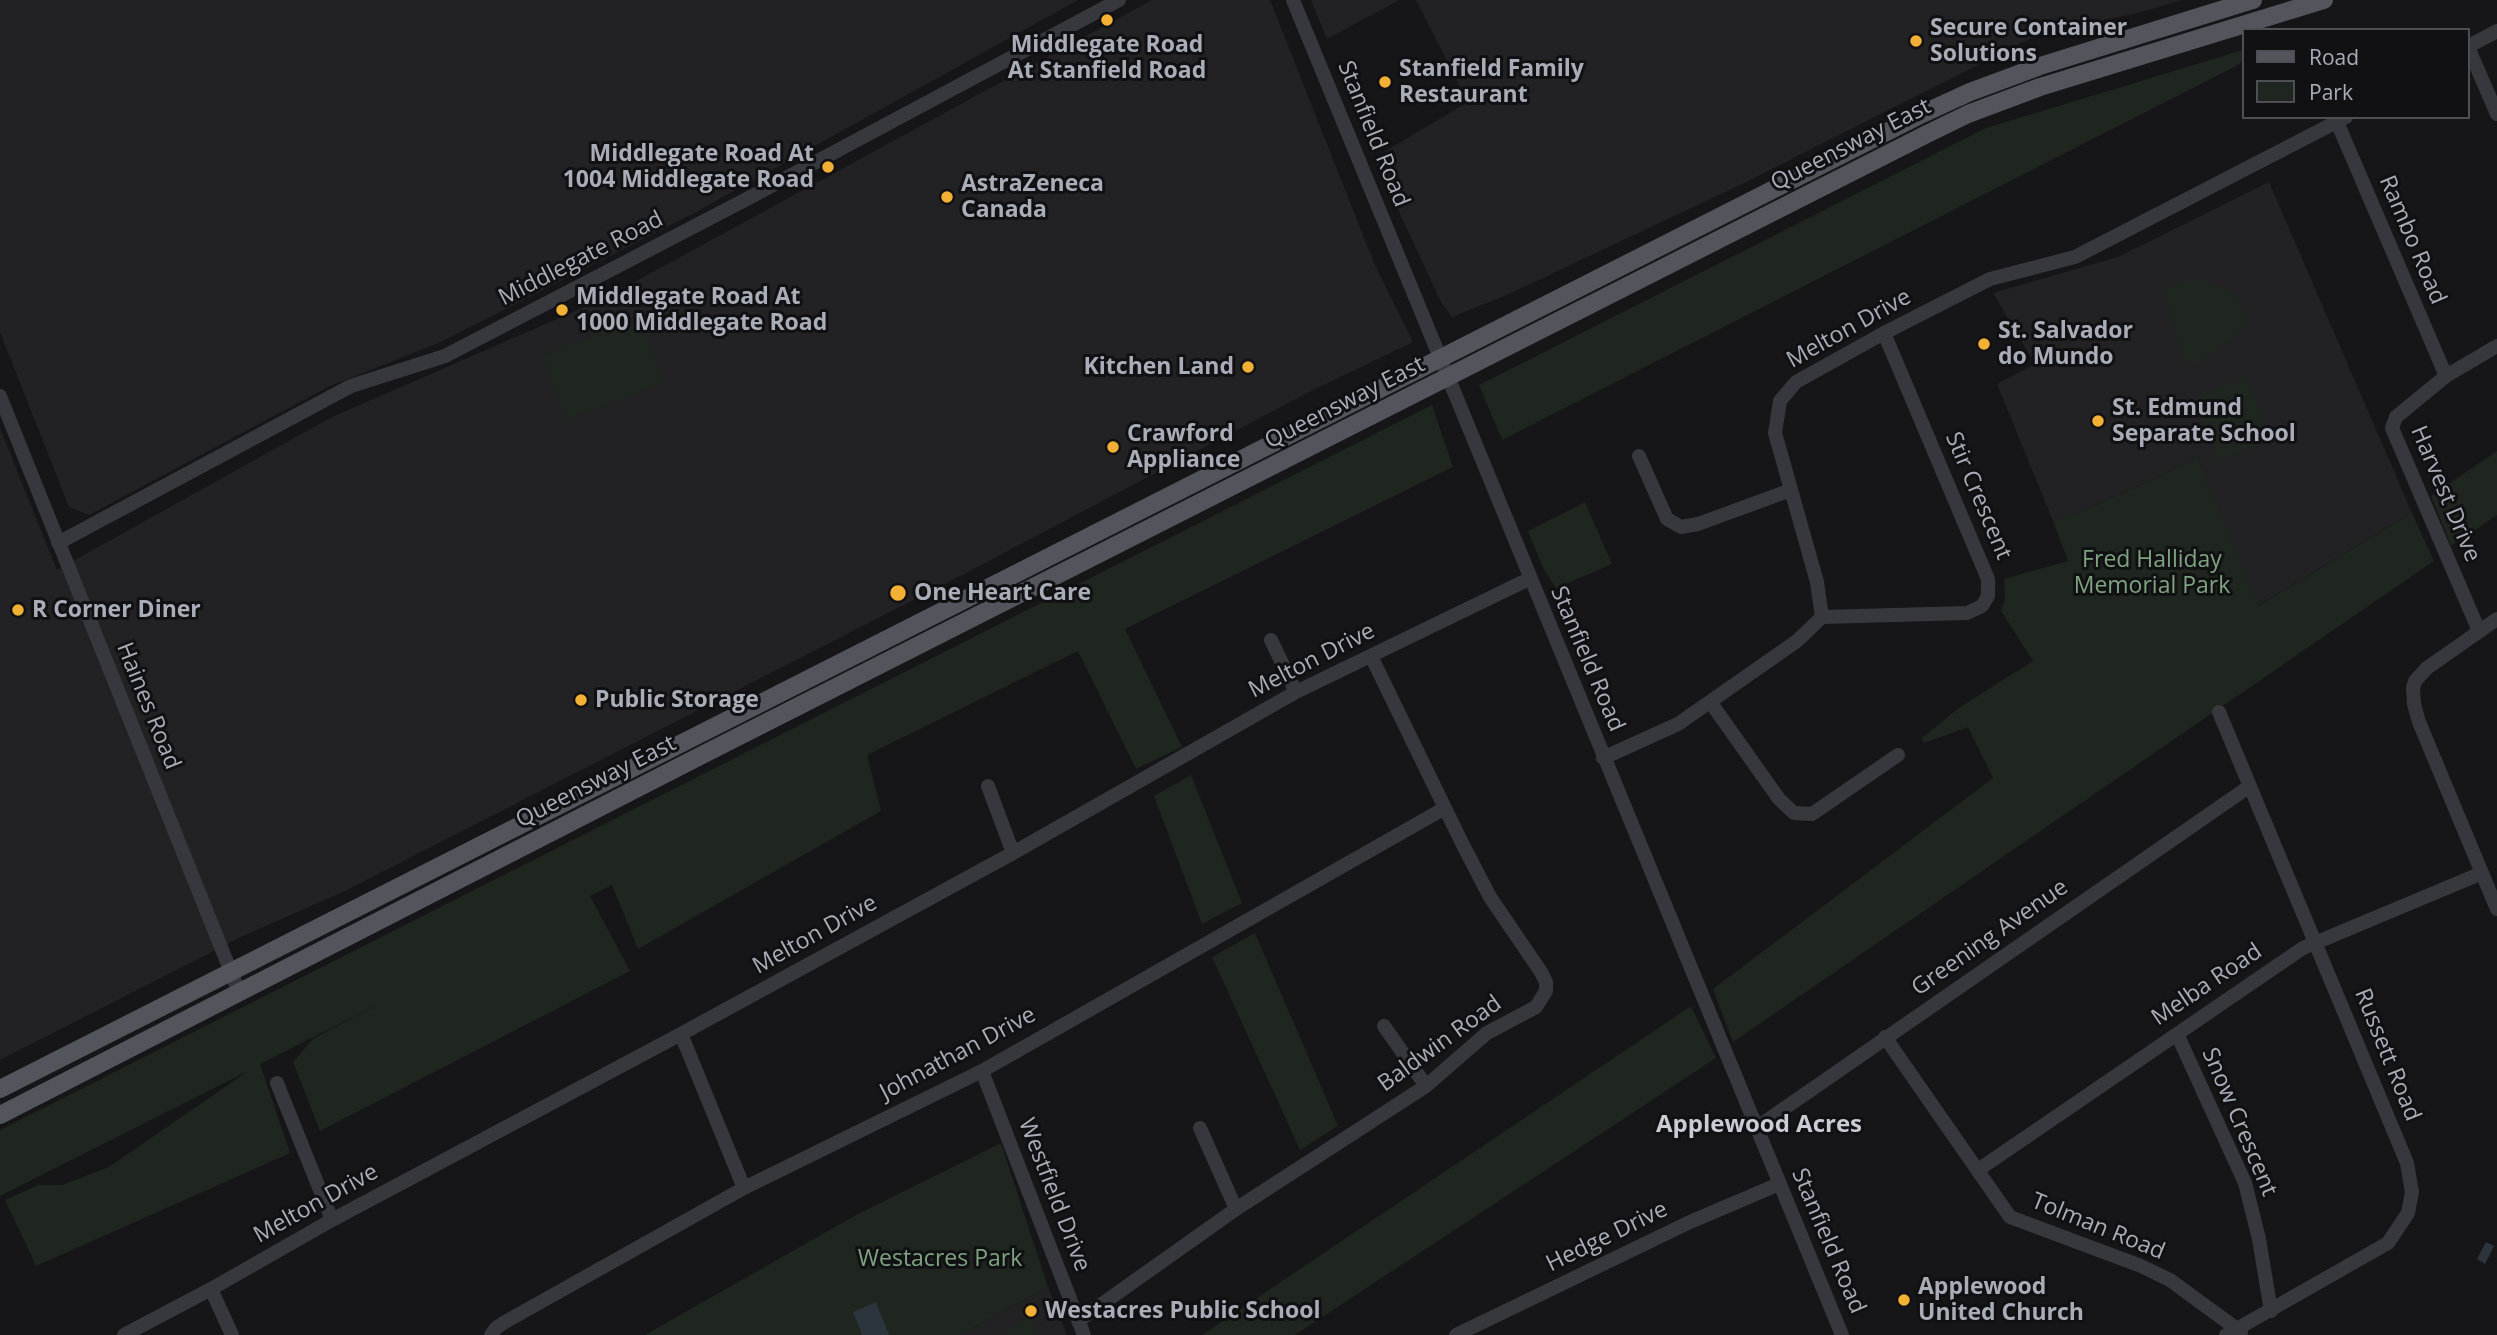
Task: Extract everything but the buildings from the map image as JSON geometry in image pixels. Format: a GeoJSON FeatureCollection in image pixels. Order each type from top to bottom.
{"type":"FeatureCollection","features":[{"type":"Feature","properties":{"kind":"main road","name":"Queensway East"},"geometry":{"type":"LineString","coordinates":[[0,1089],[1894,128],[1970,92],[2040,66],[2253,0]]}},
{"type":"Feature","properties":{"kind":"main road","name":"Queensway East"},"geometry":{"type":"LineString","coordinates":[[0,1115],[718,747],[1968,114],[2040,87],[2324,0]]}},
{"type":"Feature","properties":{"kind":"street","name":"Middlegate Road"},"geometry":{"type":"LineString","coordinates":[[58,543],[351,386],[445,356],[743,201],[1119,0]]}},
{"type":"Feature","properties":{"kind":"street","name":"Stanfield Road"},"geometry":{"type":"LineString","coordinates":[[1293,0],[1842,1335]]}},
{"type":"Feature","properties":{"kind":"street"},"geometry":{"type":"LineString","coordinates":[[2469,46],[2497,32]]}},
{"type":"Feature","properties":{"kind":"street"},"geometry":{"type":"LineString","coordinates":[[2469,49],[2497,114]]}},
{"type":"Feature","properties":{"kind":"street","name":"Melton Drive"},"geometry":{"type":"LineString","coordinates":[[1822,617],[1817,582],[1775,433],[1780,401],[1796,382],[1884,332],[1990,279],[2075,257],[2342,120]]}},
{"type":"Feature","properties":{"kind":"street","name":"Rambo Road"},"geometry":{"type":"LineString","coordinates":[[2342,120],[2446,376]]}},
{"type":"Feature","properties":{"kind":"street","name":"Stir Crescent"},"geometry":{"type":"LineString","coordinates":[[1822,617],[1967,613],[1982,606],[1988,596],[1988,579],[1884,332]]}},
{"type":"Feature","properties":{"kind":"street"},"geometry":{"type":"LineString","coordinates":[[2446,376],[2497,346]]}},
{"type":"Feature","properties":{"kind":"street","name":"Harvest Drive"},"geometry":{"type":"LineString","coordinates":[[2446,376],[2393,423],[2393,435],[2479,631]]}},
{"type":"Feature","properties":{"kind":"street","name":"Haines Road"},"geometry":{"type":"LineString","coordinates":[[0,396],[239,992]]}},
{"type":"Feature","properties":{"kind":"street"},"geometry":{"type":"LineString","coordinates":[[1639,456],[1666,516],[1677,526],[1698,524],[1791,490]]}},
{"type":"Feature","properties":{"kind":"street","name":"Melton Drive"},"geometry":{"type":"LineString","coordinates":[[124,1335],[1013,853],[1296,692],[1529,579]]}},
{"type":"Feature","properties":{"kind":"street"},"geometry":{"type":"LineString","coordinates":[[1603,758],[1678,724],[1711,703],[1797,641],[1822,617]]}},
{"type":"Feature","properties":{"kind":"street"},"geometry":{"type":"LineString","coordinates":[[2497,620],[2427,668],[2413,688],[2419,722],[2497,909]]}},
{"type":"Feature","properties":{"kind":"street"},"geometry":{"type":"LineString","coordinates":[[1271,640],[1296,692]]}},
{"type":"Feature","properties":{"kind":"street","name":"Baldwin Road"},"geometry":{"type":"LineString","coordinates":[[1081,1328],[1236,1209],[1426,1086],[1487,1033],[1536,1007],[1546,991],[1546,982],[1541,972],[1490,897],[1371,656]]}},
{"type":"Feature","properties":{"kind":"street"},"geometry":{"type":"LineString","coordinates":[[1711,703],[1779,799],[1794,813],[1812,814],[1898,754]]}},
{"type":"Feature","properties":{"kind":"street","name":"Russett Road"},"geometry":{"type":"LineString","coordinates":[[2219,712],[2407,1163],[2412,1192],[2408,1213],[2388,1243],[2236,1333]]}},
{"type":"Feature","properties":{"kind":"street"},"geometry":{"type":"LineString","coordinates":[[988,786],[1013,853]]}},
{"type":"Feature","properties":{"kind":"street","name":"Greening Avenue"},"geometry":{"type":"LineString","coordinates":[[1756,1128],[2250,786]]}},
{"type":"Feature","properties":{"kind":"street","name":"Johnathan Drive"},"geometry":{"type":"LineString","coordinates":[[491,1335],[505,1322],[744,1188],[982,1071],[1445,808]]}},
{"type":"Feature","properties":{"kind":"street","name":"Melba Road"},"geometry":{"type":"LineString","coordinates":[[1978,1170],[2303,948],[2482,873]]}},
{"type":"Feature","properties":{"kind":"street"},"geometry":{"type":"LineString","coordinates":[[1384,1026],[1426,1086]]}},
{"type":"Feature","properties":{"kind":"street"},"geometry":{"type":"LineString","coordinates":[[681,1034],[744,1188]]}},
{"type":"Feature","properties":{"kind":"street","name":"Snow Crescent"},"geometry":{"type":"LineString","coordinates":[[2177,1034],[2245,1183],[2259,1239],[2271,1311]]}},
{"type":"Feature","properties":{"kind":"street","name":"Tolman Road"},"geometry":{"type":"LineString","coordinates":[[1885,1037],[2010,1217],[2141,1266],[2170,1280],[2236,1333]]}},
{"type":"Feature","properties":{"kind":"street","name":"Westfield Drive"},"geometry":{"type":"LineString","coordinates":[[982,1071],[1081,1328]]}},
{"type":"Feature","properties":{"kind":"street"},"geometry":{"type":"LineString","coordinates":[[277,1083],[332,1220]]}},
{"type":"Feature","properties":{"kind":"street"},"geometry":{"type":"LineString","coordinates":[[1200,1128],[1236,1209]]}},
{"type":"Feature","properties":{"kind":"street","name":"Hedge Drive"},"geometry":{"type":"LineString","coordinates":[[1456,1335],[1690,1222],[1779,1184]]}},
{"type":"Feature","properties":{"kind":"street"},"geometry":{"type":"LineString","coordinates":[[211,1289],[232,1335]]}},
{"type":"Feature","properties":{"kind":"shaded area"},"geometry":{"type":"Polygon","coordinates":[[[0,0],[1078,0],[694,213],[441,342],[330,386],[89,515],[69,507],[0,332],[0,0]]]}},
{"type":"Feature","properties":{"kind":"shaded area"},"geometry":{"type":"Polygon","coordinates":[[[1152,0],[1270,0],[1374,263],[1413,342],[1309,392],[966,573],[345,891],[245,935],[0,1060],[0,428],[57,570],[330,418],[605,298],[1152,0]]]}},
{"type":"Feature","properties":{"kind":"shaded area"},"geometry":{"type":"Polygon","coordinates":[[[1311,0],[1399,0],[1327,39],[1311,0]]]}},
{"type":"Feature","properties":{"kind":"shaded area"},"geometry":{"type":"Polygon","coordinates":[[[1416,0],[2182,0],[2142,12],[2041,33],[1742,184],[1509,294],[1452,317],[1441,302],[1374,158],[1468,102],[1416,0]]]}},
{"type":"Feature","properties":{"kind":"shaded area"},"geometry":{"type":"Polygon","coordinates":[[[2269,182],[2412,513],[2257,606],[2198,458],[2088,509],[2053,521],[1997,384],[2035,364],[1993,293],[2118,257],[2269,182]]]}},
{"type":"Feature","properties":{"kind":"shaded area"},"geometry":{"type":"Polygon","coordinates":[[[2486,1242],[2494,1246],[2485,1264],[2477,1259],[2486,1242]]]}},
{"type":"Feature","properties":{"kind":"shaded area","name":"Westacres Public School"},"geometry":{"type":"Polygon","coordinates":[[[1048,1287],[1067,1335],[960,1335],[1048,1287]]]}},
{"type":"Feature","properties":{"kind":"shaded area"},"geometry":{"type":"Polygon","coordinates":[[[876,1302],[889,1335],[862,1335],[853,1312],[876,1302]]]}},
{"type":"Feature","properties":{"kind":"green space"},"geometry":{"type":"Polygon","coordinates":[[[2242,50],[2242,62],[2236,66],[1502,440],[1479,385],[1986,128],[2242,50]]]}},
{"type":"Feature","properties":{"kind":"green space"},"geometry":{"type":"Polygon","coordinates":[[[2192,280],[2207,282],[2232,293],[2239,299],[2248,326],[2194,365],[2183,360],[2164,291],[2174,284],[2192,280]]]}},
{"type":"Feature","properties":{"kind":"green space"},"geometry":{"type":"Polygon","coordinates":[[[640,318],[664,383],[566,420],[542,355],[640,318]]]}},
{"type":"Feature","properties":{"kind":"green space"},"geometry":{"type":"Polygon","coordinates":[[[2247,377],[2271,440],[2218,460],[2194,397],[2247,377]]]}},
{"type":"Feature","properties":{"kind":"green space"},"geometry":{"type":"Polygon","coordinates":[[[1432,405],[1453,467],[1125,629],[1182,747],[1136,769],[1078,651],[867,755],[881,811],[638,949],[612,885],[590,896],[630,971],[320,1131],[293,1062],[314,1038],[383,1002],[260,1064],[290,1153],[36,1266],[5,1200],[38,1185],[62,1185],[109,1167],[248,1071],[0,1196],[0,1130],[1432,405]]]}},
{"type":"Feature","properties":{"kind":"green space"},"geometry":{"type":"Polygon","coordinates":[[[2497,451],[2497,515],[2451,546],[2431,496],[2497,451]]]}},
{"type":"Feature","properties":{"kind":"green space","name":"Fred Halliday Memorial Park"},"geometry":{"type":"Polygon","coordinates":[[[2198,458],[2258,606],[2412,513],[2434,561],[1733,1042],[1713,989],[1993,778],[1968,727],[1924,743],[1922,738],[1960,707],[2033,661],[2001,611],[2005,600],[2004,579],[2068,561],[2053,521],[2088,509],[2198,458]]]}},
{"type":"Feature","properties":{"kind":"green space"},"geometry":{"type":"Polygon","coordinates":[[[1585,502],[1612,564],[1556,588],[1543,568],[1528,531],[1585,502]]]}},
{"type":"Feature","properties":{"kind":"green space"},"geometry":{"type":"Polygon","coordinates":[[[1191,775],[1242,903],[1202,924],[1154,796],[1191,775]]]}},
{"type":"Feature","properties":{"kind":"green space"},"geometry":{"type":"Polygon","coordinates":[[[1255,933],[1338,1126],[1300,1150],[1212,957],[1255,933]]]}},
{"type":"Feature","properties":{"kind":"green space"},"geometry":{"type":"Polygon","coordinates":[[[1691,1006],[1716,1058],[1295,1335],[1202,1335],[1691,1006]]]}},
{"type":"Feature","properties":{"kind":"green space","name":"Westacres Park"},"geometry":{"type":"Polygon","coordinates":[[[1001,1143],[1048,1287],[960,1335],[645,1335],[856,1215],[1001,1143]]]}},
{"type":"Feature","properties":{"kind":"green space"},"geometry":{"type":"Polygon","coordinates":[[[1028,1318],[1038,1335],[1001,1335],[1028,1318]]]}},
{"type":"Feature","properties":{"kind":"place","name":"Middlegate Road At Stanfield Road"},"geometry":{"type":"Point","coordinates":[1107,20]}},
{"type":"Feature","properties":{"kind":"place","name":"Secure Container Solutions"},"geometry":{"type":"Point","coordinates":[1916,41]}},
{"type":"Feature","properties":{"kind":"place","name":"Stanfield Family Restaurant"},"geometry":{"type":"Point","coordinates":[1385,82]}},
{"type":"Feature","properties":{"kind":"place","name":"Middlegate Road At 1004 Middlegate Road"},"geometry":{"type":"Point","coordinates":[828,167]}},
{"type":"Feature","properties":{"kind":"place","name":"AstraZeneca Canada"},"geometry":{"type":"Point","coordinates":[947,197]}},
{"type":"Feature","properties":{"kind":"place","name":"Middlegate Road At 1000 Middlegate Road"},"geometry":{"type":"Point","coordinates":[562,310]}},
{"type":"Feature","properties":{"kind":"place","name":"St. Salvador do Mundo"},"geometry":{"type":"Point","coordinates":[1984,344]}},
{"type":"Feature","properties":{"kind":"place","name":"Kitchen Land"},"geometry":{"type":"Point","coordinates":[1248,367]}},
{"type":"Feature","properties":{"kind":"place","name":"St. Edmund Separate School"},"geometry":{"type":"Point","coordinates":[2098,421]}},
{"type":"Feature","properties":{"kind":"place","name":"Crawford Appliance"},"geometry":{"type":"Point","coordinates":[1113,447]}},
{"type":"Feature","properties":{"kind":"place","name":"One Heart Care"},"geometry":{"type":"Point","coordinates":[898,593]}},
{"type":"Feature","properties":{"kind":"place","name":"R Corner Diner"},"geometry":{"type":"Point","coordinates":[18,610]}},
{"type":"Feature","properties":{"kind":"place","name":"Public Storage"},"geometry":{"type":"Point","coordinates":[581,700]}},
{"type":"Feature","properties":{"kind":"place","name":"Applewood United Church"},"geometry":{"type":"Point","coordinates":[1904,1300]}},
{"type":"Feature","properties":{"kind":"place","name":"Westacres Public School"},"geometry":{"type":"Point","coordinates":[1031,1311]}},
{"type":"Feature","properties":{"kind":"district","name":"Applewood Acres"},"geometry":{"type":"Point","coordinates":[1759,1125]}}]}
